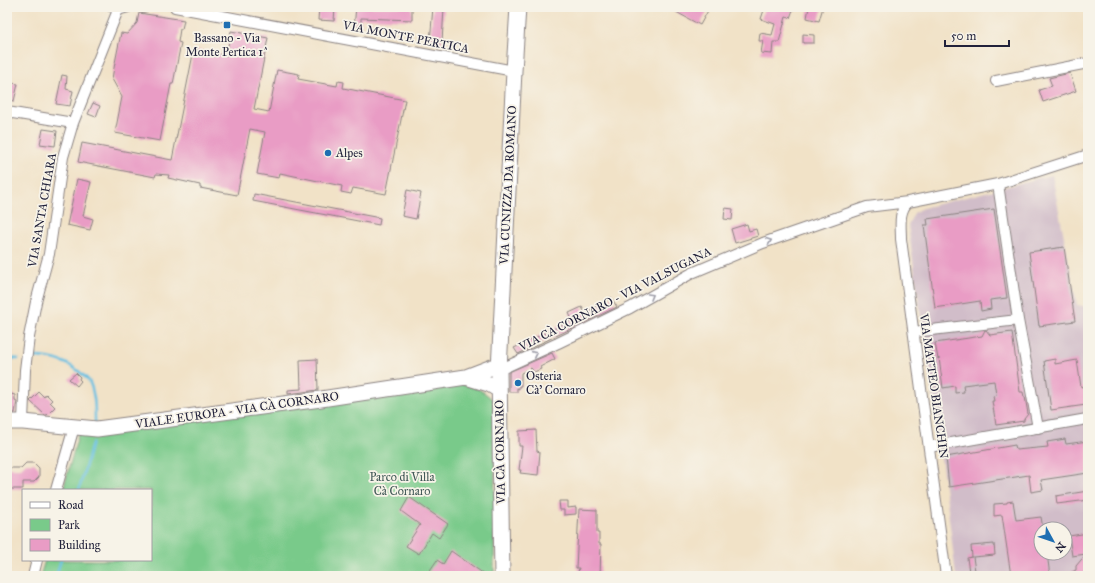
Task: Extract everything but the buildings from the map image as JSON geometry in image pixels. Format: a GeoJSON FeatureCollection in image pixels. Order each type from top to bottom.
{"type":"FeatureCollection","features":[{"type":"Feature","properties":{"kind":"main road","name":"VIA CUNIZZA DA ROMANO"},"geometry":{"type":"LineString","coordinates":[[500,367],[518,7]]}},
{"type":"Feature","properties":{"kind":"main road"},"geometry":{"type":"LineString","coordinates":[[466,377],[500,367]]}},
{"type":"Feature","properties":{"kind":"main road"},"geometry":{"type":"LineString","coordinates":[[485,382],[500,367]]}},
{"type":"Feature","properties":{"kind":"main road","name":"VIA CÀ CORNARO"},"geometry":{"type":"LineString","coordinates":[[500,367],[499,390],[502,576]]}},
{"type":"Feature","properties":{"kind":"main road"},"geometry":{"type":"LineString","coordinates":[[466,377],[485,382],[499,390]]}},
{"type":"Feature","properties":{"kind":"main road","name":"VIALE EUROPA - VIA CÀ CORNARO"},"geometry":{"type":"LineString","coordinates":[[7,422],[23,422],[97,429],[313,400],[466,377]]}},
{"type":"Feature","properties":{"kind":"street","name":"VIA MONTE PERTICA"},"geometry":{"type":"LineString","coordinates":[[175,7],[514,71]]}},
{"type":"Feature","properties":{"kind":"street","name":"VIA SANTA CHIARA"},"geometry":{"type":"LineString","coordinates":[[23,422],[25,370],[29,337],[36,302],[49,254],[63,157],[73,123],[120,8]]}},
{"type":"Feature","properties":{"kind":"street"},"geometry":{"type":"LineString","coordinates":[[996,80],[1088,63]]}},
{"type":"Feature","properties":{"kind":"street"},"geometry":{"type":"LineString","coordinates":[[7,112],[73,123]]}},
{"type":"Feature","properties":{"kind":"street","name":"VIA CÀ CORNARO - VIA VALSUGANA"},"geometry":{"type":"LineString","coordinates":[[500,367],[558,344],[630,308],[692,273],[763,243],[867,207],[908,202],[998,184],[1088,156]]}},
{"type":"Feature","properties":{"kind":"street"},"geometry":{"type":"LineString","coordinates":[[998,184],[1018,320],[1038,428]]}},
{"type":"Feature","properties":{"kind":"street","name":"VIA MATTEO BIANCHIN"},"geometry":{"type":"LineString","coordinates":[[908,202],[902,209],[901,227],[946,576]]}},
{"type":"Feature","properties":{"kind":"street"},"geometry":{"type":"LineString","coordinates":[[914,332],[1018,320]]}},
{"type":"Feature","properties":{"kind":"street"},"geometry":{"type":"LineString","coordinates":[[929,447],[1087,419]]}},
{"type":"Feature","properties":{"kind":"street"},"geometry":{"type":"LineString","coordinates":[[56,489],[74,427]]}},
{"type":"Feature","properties":{"kind":"street"},"geometry":{"type":"LineString","coordinates":[[33,576],[37,561]]}},
{"type":"Feature","properties":{"kind":"shaded area"},"geometry":{"type":"Polygon","coordinates":[[[1052,175],[1077,305],[1088,307],[1088,576],[956,576],[947,501],[908,225],[914,213],[923,208],[1052,175]]]}},
{"type":"Feature","properties":{"kind":"green space","name":"Parco di Villa Cà Cornaro"},"geometry":{"type":"Polygon","coordinates":[[[455,383],[476,388],[493,400],[495,443],[494,576],[40,576],[45,561],[152,561],[152,489],[63,489],[78,435],[81,433],[455,383]]]}},
{"type":"Feature","properties":{"kind":"waterway"},"geometry":{"type":"LineString","coordinates":[[34,357],[61,361],[79,371],[90,382],[94,397],[95,422]]}},
{"type":"Feature","properties":{"kind":"waterway"},"geometry":{"type":"LineString","coordinates":[[7,358],[18,359]]}},
{"type":"Feature","properties":{"kind":"waterway"},"geometry":{"type":"LineString","coordinates":[[79,489],[92,443]]}},
{"type":"Feature","properties":{"kind":"waterway"},"geometry":{"type":"LineString","coordinates":[[56,576],[61,561]]}},
{"type":"Feature","properties":{"kind":"place","name":"Bassano - Via Monte Pertica 1^"},"geometry":{"type":"Point","coordinates":[227,25]}},
{"type":"Feature","properties":{"kind":"place","name":"Alpes"},"geometry":{"type":"Point","coordinates":[328,153]}},
{"type":"Feature","properties":{"kind":"place","name":"Osteria Cà' Cornaro"},"geometry":{"type":"Point","coordinates":[518,383]}}]}
